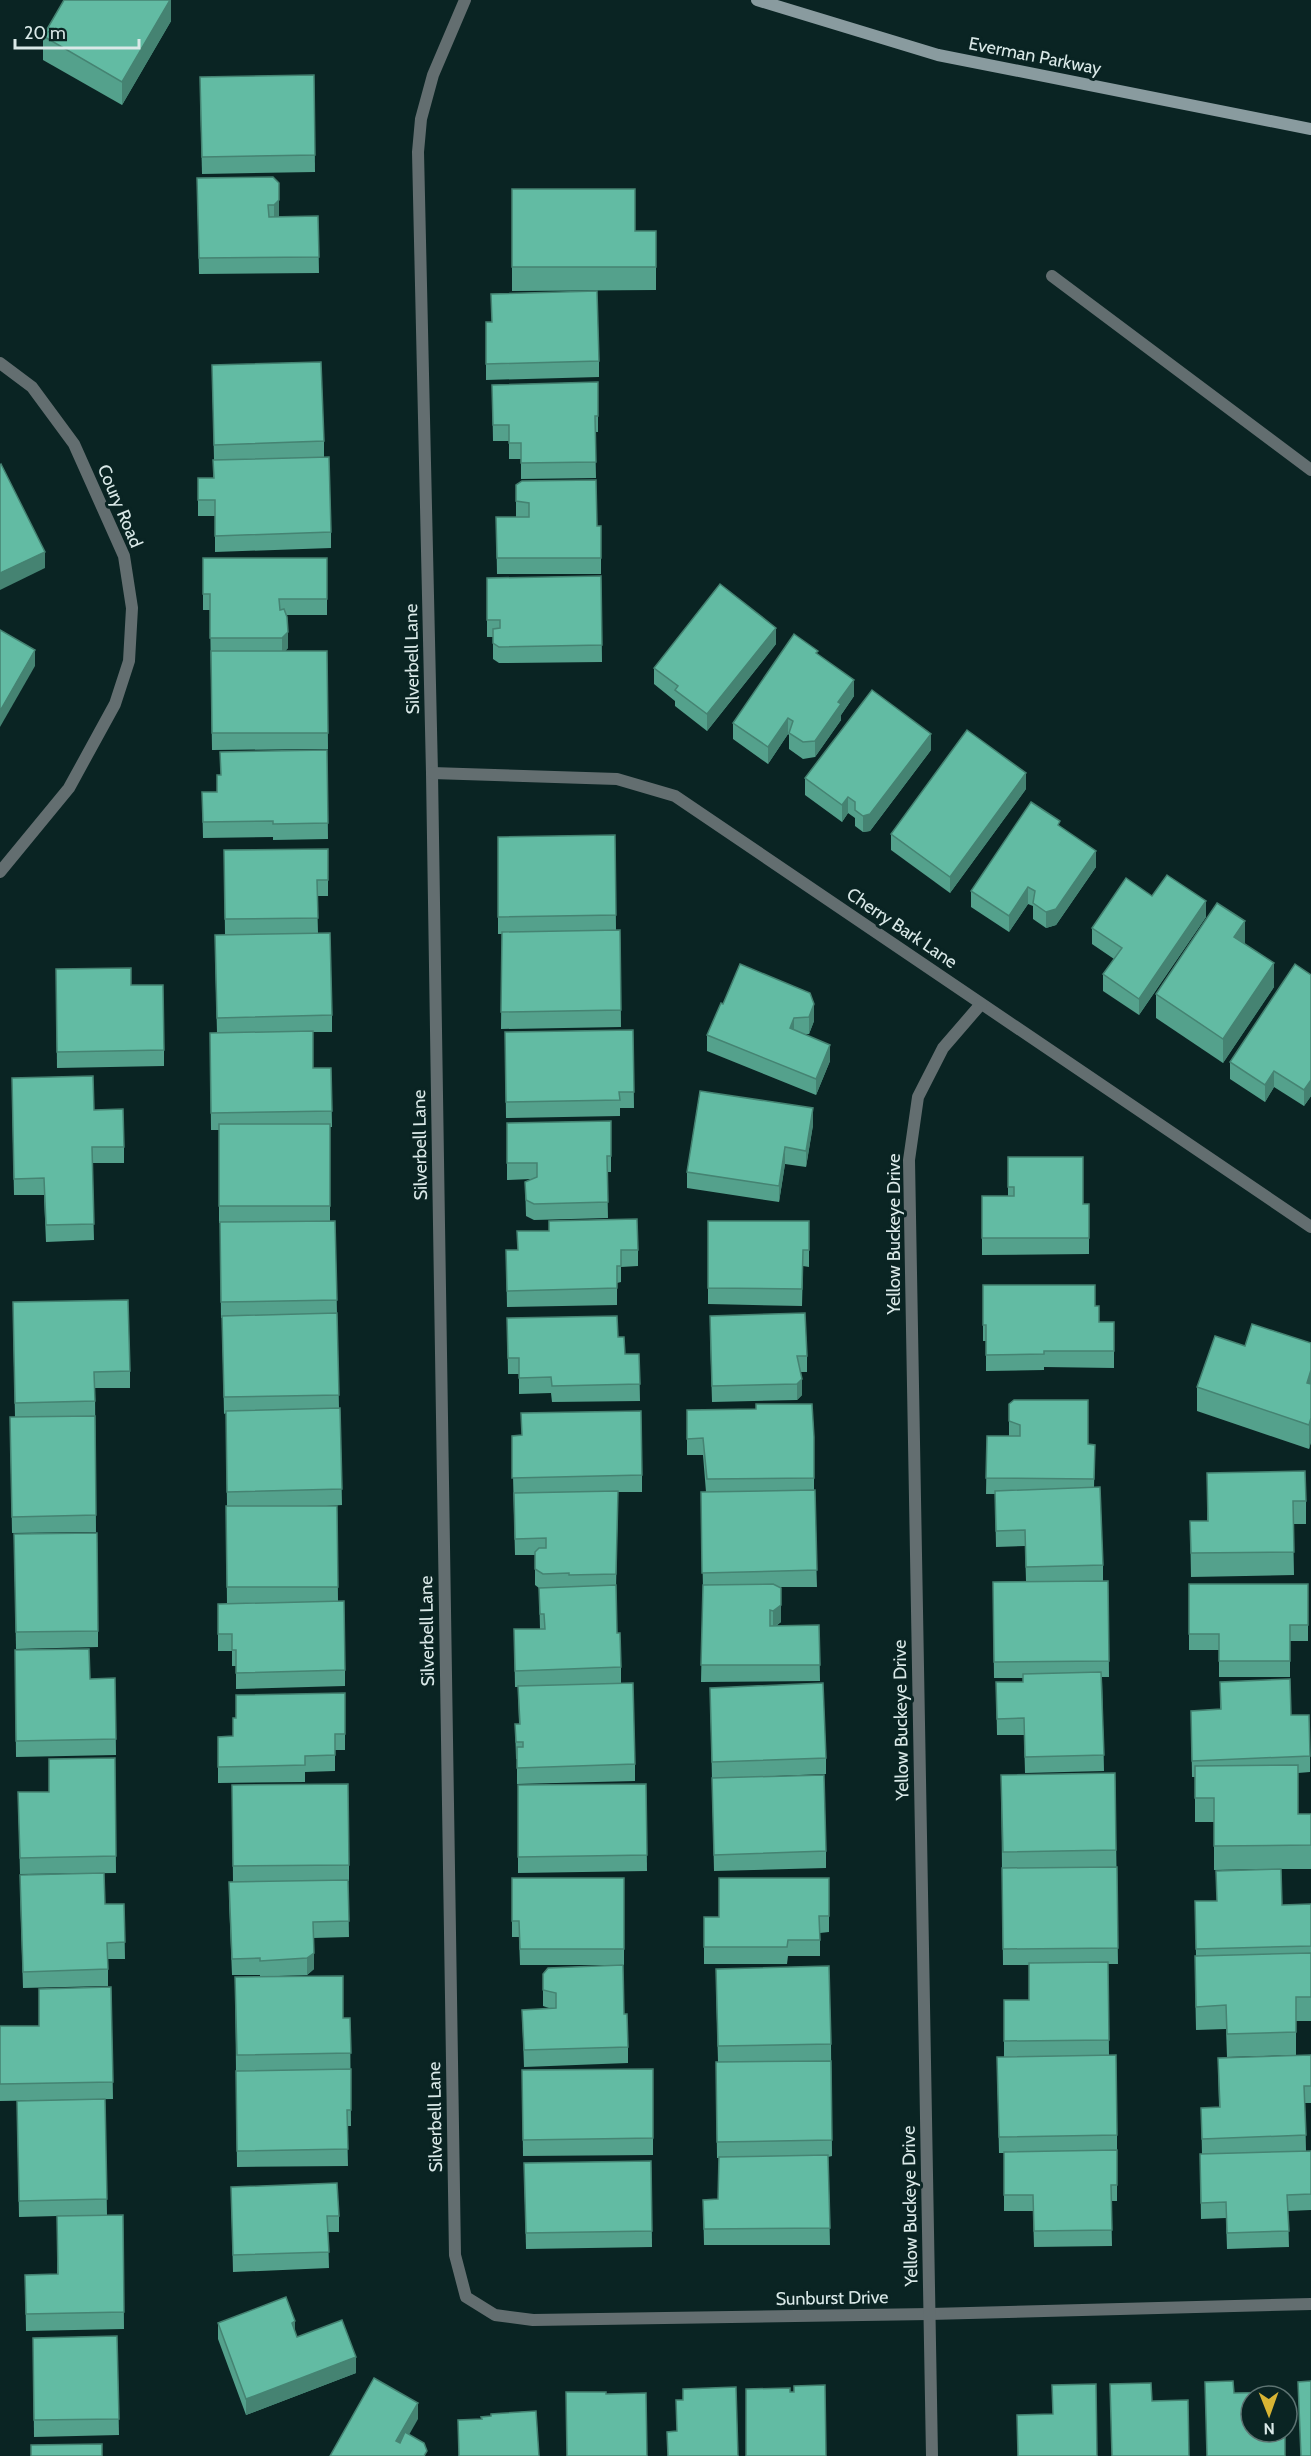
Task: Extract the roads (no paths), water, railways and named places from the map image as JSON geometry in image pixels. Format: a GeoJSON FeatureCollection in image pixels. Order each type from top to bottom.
{"type":"FeatureCollection","features":[{"type":"Feature","properties":{"kind":"main road","name":"Everman Parkway"},"geometry":{"type":"LineString","coordinates":[[757,0],[938,55],[1311,129]]}},
{"type":"Feature","properties":{"kind":"street","name":"Silverbell Lane"},"geometry":{"type":"LineString","coordinates":[[465,0],[433,75],[421,119],[418,152],[432,773],[455,2255],[466,2297]]}},
{"type":"Feature","properties":{"kind":"street"},"geometry":{"type":"LineString","coordinates":[[1052,276],[1311,470]]}},
{"type":"Feature","properties":{"kind":"street","name":"Coury Road"},"geometry":{"type":"LineString","coordinates":[[0,363],[32,387],[74,444],[124,556],[132,608],[129,661],[115,704],[69,788],[0,872]]}},
{"type":"Feature","properties":{"kind":"street","name":"Cherry Bark Lane"},"geometry":{"type":"LineString","coordinates":[[432,773],[617,778],[675,796],[1311,1227]]}},
{"type":"Feature","properties":{"kind":"street","name":"Yellow Buckeye Drive"},"geometry":{"type":"LineString","coordinates":[[932,2456],[909,1160],[918,1097],[943,1048],[981,1004]]}},
{"type":"Feature","properties":{"kind":"street","name":"Sunburst Drive"},"geometry":{"type":"LineString","coordinates":[[466,2297],[495,2315],[533,2320],[930,2314],[1311,2304]]}}]}
